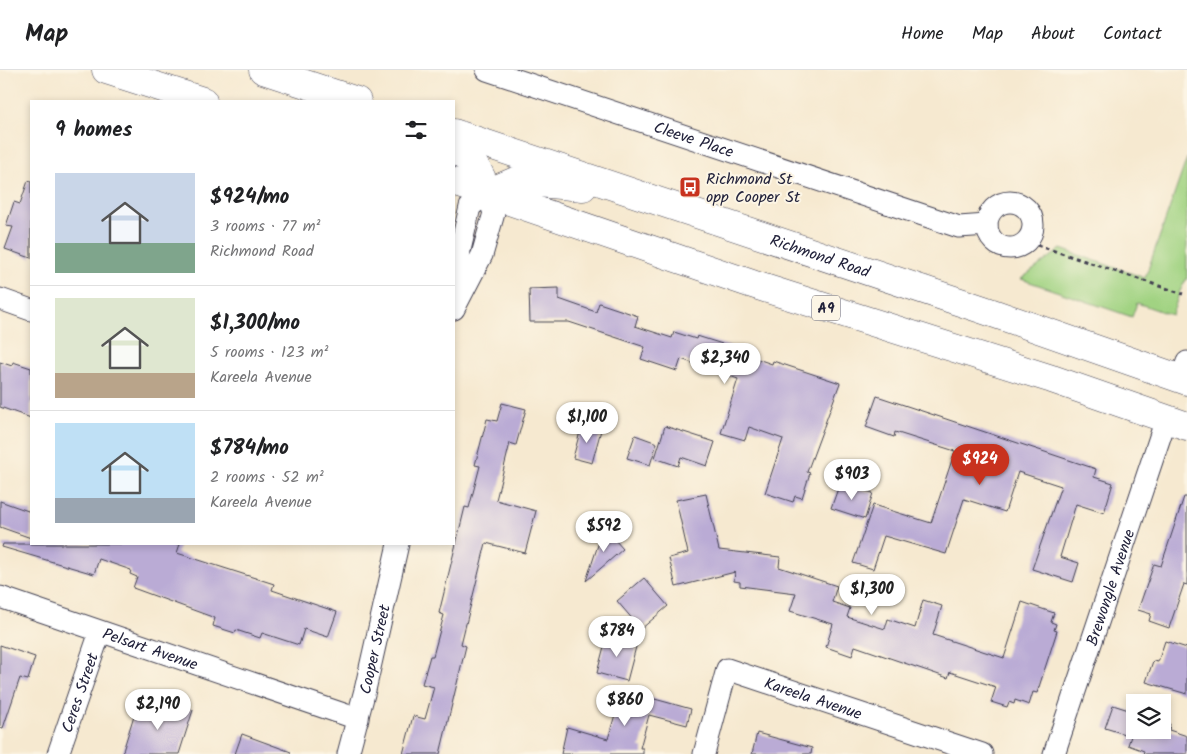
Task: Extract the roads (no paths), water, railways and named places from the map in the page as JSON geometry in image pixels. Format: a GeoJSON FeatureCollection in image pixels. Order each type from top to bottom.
{"type":"FeatureCollection","features":[{"type":"Feature","properties":{"kind":"highway"},"geometry":{"type":"LineString","coordinates":[[106,70],[200,100]]}},
{"type":"Feature","properties":{"kind":"highway"},"geometry":{"type":"LineString","coordinates":[[263,70],[354,100]]}},
{"type":"Feature","properties":{"kind":"highway","name":"Richmond Road"},"geometry":{"type":"LineString","coordinates":[[455,133],[1185,374]]}},
{"type":"Feature","properties":{"kind":"highway"},"geometry":{"type":"LineString","coordinates":[[455,150],[472,161],[483,178],[487,193],[516,181],[629,191]]}},
{"type":"Feature","properties":{"kind":"highway","name":"A9"},"geometry":{"type":"LineString","coordinates":[[455,182],[752,284],[1052,379],[1177,422]]}},
{"type":"Feature","properties":{"kind":"street","name":"Cleeve Place"},"geometry":{"type":"LineString","coordinates":[[487,70],[959,227],[986,226]]}},
{"type":"Feature","properties":{"kind":"street"},"geometry":{"type":"LineString","coordinates":[[455,288],[460,250],[470,207],[487,193],[494,213],[484,248],[455,307]]}},
{"type":"Feature","properties":{"kind":"street"},"geometry":{"type":"LineString","coordinates":[[0,299],[30,310]]}},
{"type":"Feature","properties":{"kind":"street","name":"Brewongle Avenue"},"geometry":{"type":"LineString","coordinates":[[1054,754],[1177,422]]}},
{"type":"Feature","properties":{"kind":"street","name":"Cooper Street"},"geometry":{"type":"LineString","coordinates":[[348,754],[358,720],[398,545]]}},
{"type":"Feature","properties":{"kind":"street","name":"Pelsart Avenue"},"geometry":{"type":"LineString","coordinates":[[0,597],[358,720]]}},
{"type":"Feature","properties":{"kind":"street","name":"Ceres Street"},"geometry":{"type":"LineString","coordinates":[[58,754],[100,632]]}},
{"type":"Feature","properties":{"kind":"street","name":"Kareela Avenue"},"geometry":{"type":"LineString","coordinates":[[704,754],[727,669],[982,754]]}},
{"type":"Feature","properties":{"kind":"place","name":"Richmond St opp Cooper St"},"geometry":{"type":"Point","coordinates":[690,187]}}]}
